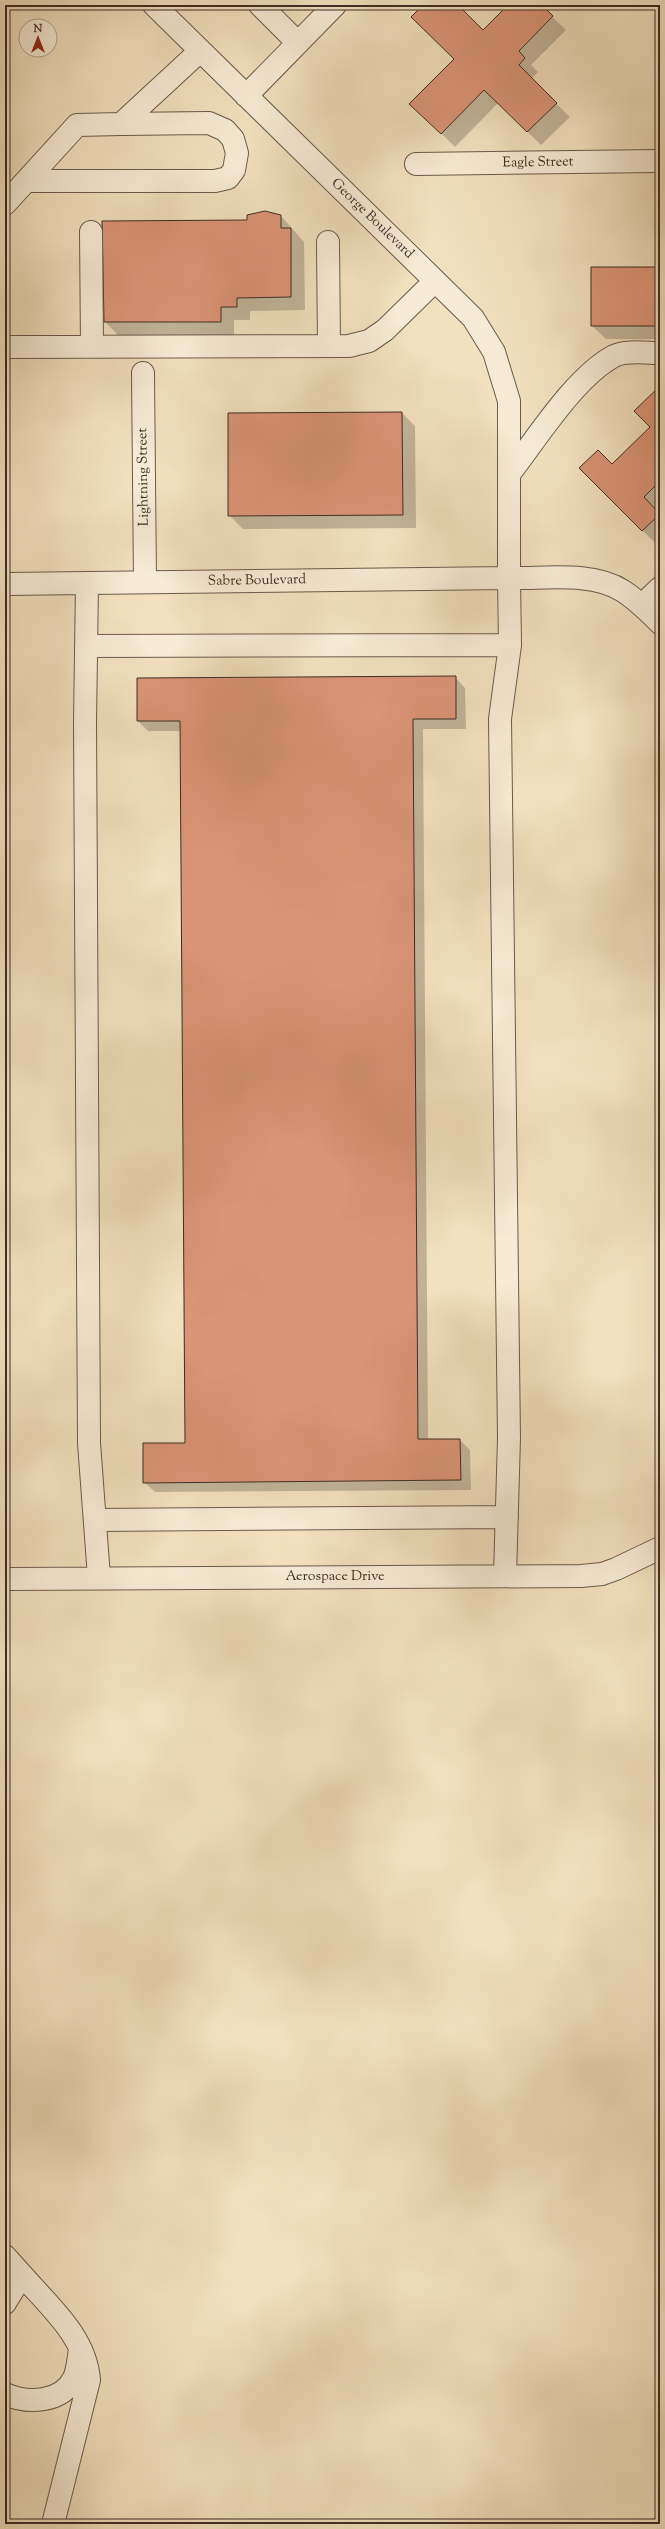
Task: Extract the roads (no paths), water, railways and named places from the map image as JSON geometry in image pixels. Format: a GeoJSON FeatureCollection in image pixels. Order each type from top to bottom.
{"type":"FeatureCollection","features":[{"type":"Feature","properties":{"kind":"street","name":"George Boulevard"},"geometry":{"type":"LineString","coordinates":[[154,5],[473,318],[494,352],[509,401],[510,645],[500,719],[509,1438],[505,1576]]}},
{"type":"Feature","properties":{"kind":"street"},"geometry":{"type":"LineString","coordinates":[[260,5],[298,43]]}},
{"type":"Feature","properties":{"kind":"street"},"geometry":{"type":"LineString","coordinates":[[246,96],[335,5]]}},
{"type":"Feature","properties":{"kind":"street"},"geometry":{"type":"LineString","coordinates":[[121,124],[200,51]]}},
{"type":"Feature","properties":{"kind":"street"},"geometry":{"type":"LineString","coordinates":[[5,204],[77,125],[209,123],[225,130],[233,139],[237,154],[234,170],[228,178],[215,181],[27,181]]}},
{"type":"Feature","properties":{"kind":"street","name":"Eagle Street"},"geometry":{"type":"LineString","coordinates":[[416,164],[660,161]]}},
{"type":"Feature","properties":{"kind":"street"},"geometry":{"type":"LineString","coordinates":[[91,232],[92,346]]}},
{"type":"Feature","properties":{"kind":"street"},"geometry":{"type":"LineString","coordinates":[[328,242],[329,346]]}},
{"type":"Feature","properties":{"kind":"street"},"geometry":{"type":"LineString","coordinates":[[5,347],[349,346],[369,342],[385,330],[435,281]]}},
{"type":"Feature","properties":{"kind":"street"},"geometry":{"type":"LineString","coordinates":[[510,474],[581,383],[615,356],[639,352],[660,353]]}},
{"type":"Feature","properties":{"kind":"street","name":"Lightning Street"},"geometry":{"type":"LineString","coordinates":[[143,372],[145,582]]}},
{"type":"Feature","properties":{"kind":"street"},"geometry":{"type":"LineString","coordinates":[[509,578],[582,579],[603,583],[622,590],[642,605],[660,624]]}},
{"type":"Feature","properties":{"kind":"street","name":"Sabre Boulevard"},"geometry":{"type":"LineString","coordinates":[[5,584],[509,578]]}},
{"type":"Feature","properties":{"kind":"street"},"geometry":{"type":"LineString","coordinates":[[87,583],[89,1443],[99,1577]]}},
{"type":"Feature","properties":{"kind":"street"},"geometry":{"type":"LineString","coordinates":[[642,605],[660,588]]}},
{"type":"Feature","properties":{"kind":"street"},"geometry":{"type":"LineString","coordinates":[[86,646],[510,645]]}},
{"type":"Feature","properties":{"kind":"street"},"geometry":{"type":"LineString","coordinates":[[95,1520],[507,1517]]}},
{"type":"Feature","properties":{"kind":"street","name":"Aerospace Drive"},"geometry":{"type":"LineString","coordinates":[[5,1579],[99,1577],[581,1576],[602,1574],[660,1548]]}},
{"type":"Feature","properties":{"kind":"street"},"geometry":{"type":"LineString","coordinates":[[5,2256],[70,2329],[88,2369],[89,2380],[53,2524]]}},
{"type":"Feature","properties":{"kind":"street"},"geometry":{"type":"LineString","coordinates":[[5,2303],[22,2275]]}},
{"type":"Feature","properties":{"kind":"street"},"geometry":{"type":"LineString","coordinates":[[5,2394],[17,2400],[42,2400],[61,2393],[74,2378],[80,2349]]}}]}
